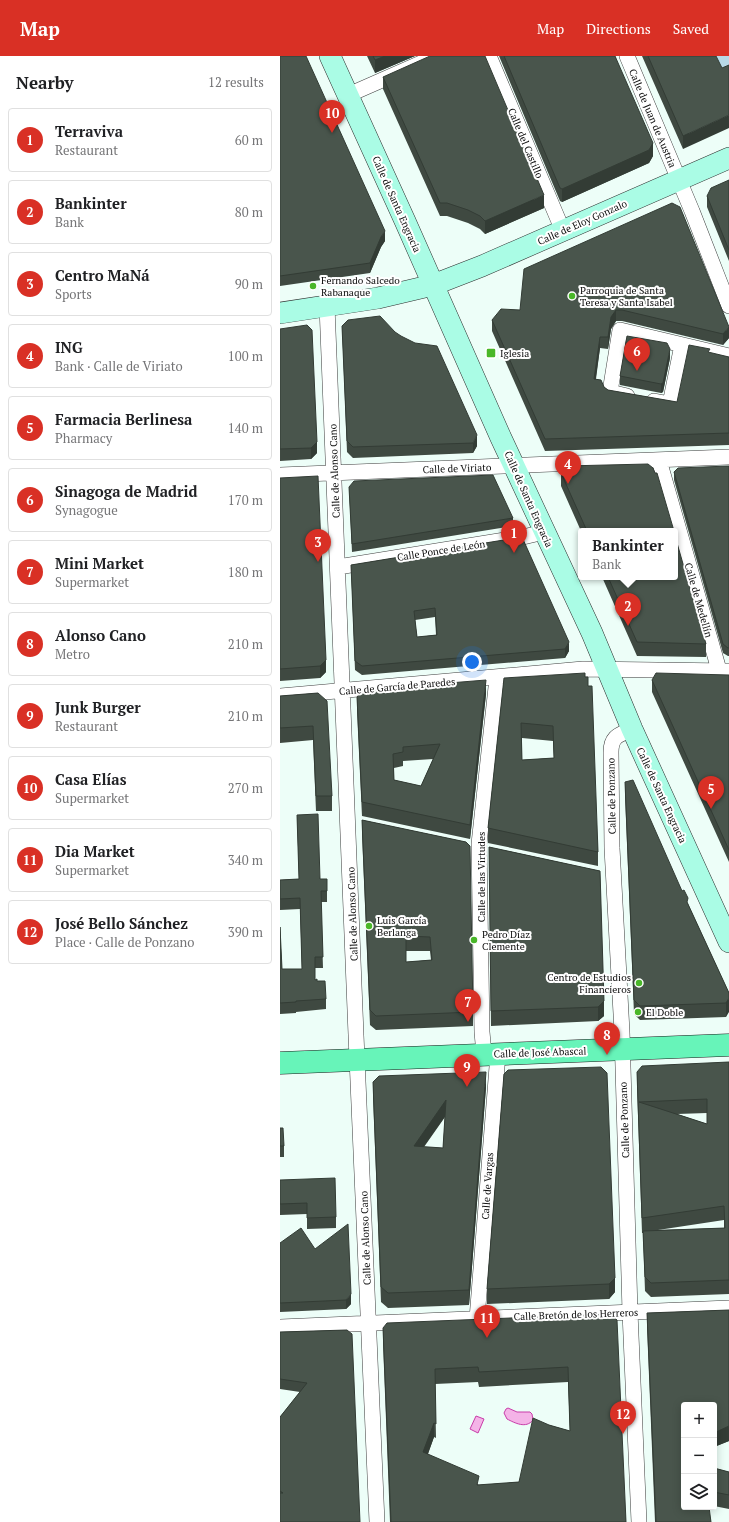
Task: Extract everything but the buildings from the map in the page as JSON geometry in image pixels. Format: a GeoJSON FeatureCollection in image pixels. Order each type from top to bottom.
{"type":"FeatureCollection","features":[{"type":"Feature","properties":{"kind":"main road","name":"Calle de Santa Engracia"},"geometry":{"type":"LineString","coordinates":[[330,56],[544,532],[592,633],[632,729],[729,942]]}},
{"type":"Feature","properties":{"kind":"main road","name":"Calle de Eloy Gonzalo"},"geometry":{"type":"LineString","coordinates":[[280,313],[378,298],[433,285],[482,266],[729,158]]}},
{"type":"Feature","properties":{"kind":"main road","name":"Calle de José Abascal"},"geometry":{"type":"LineString","coordinates":[[280,1063],[729,1045]]}},
{"type":"Feature","properties":{"kind":"street"},"geometry":{"type":"LineString","coordinates":[[348,95],[437,56]]}},
{"type":"Feature","properties":{"kind":"street","name":"Calle del Castillo"},"geometry":{"type":"LineString","coordinates":[[489,56],[563,231]]}},
{"type":"Feature","properties":{"kind":"street","name":"Calle de Juan de Austria"},"geometry":{"type":"LineString","coordinates":[[627,56],[679,180],[729,306]]}},
{"type":"Feature","properties":{"kind":"street","name":"Calle de Alonso Cano"},"geometry":{"type":"LineString","coordinates":[[327,306],[343,691],[354,824],[356,1035],[376,1522]]}},
{"type":"Feature","properties":{"kind":"street"},"geometry":{"type":"LineString","coordinates":[[682,345],[670,404],[610,392],[620,330],[729,356]]}},
{"type":"Feature","properties":{"kind":"street","name":"Calle de Viriato"},"geometry":{"type":"LineString","coordinates":[[280,475],[729,458]]}},
{"type":"Feature","properties":{"kind":"street","name":"Calle de Medellín"},"geometry":{"type":"LineString","coordinates":[[659,460],[724,670]]}},
{"type":"Feature","properties":{"kind":"street","name":"Calle Ponce de León"},"geometry":{"type":"LineString","coordinates":[[338,566],[523,537],[544,532]]}},
{"type":"Feature","properties":{"kind":"street","name":"Calle de García de Paredes"},"geometry":{"type":"LineString","coordinates":[[280,696],[497,678],[583,669],[724,670]]}},
{"type":"Feature","properties":{"kind":"street","name":"Calle de las Virtudes"},"geometry":{"type":"LineString","coordinates":[[491,1054],[482,1032],[479,851],[497,678]]}},
{"type":"Feature","properties":{"kind":"street","name":"Calle de Ponzano"},"geometry":{"type":"LineString","coordinates":[[632,729],[612,741],[607,878],[622,1049],[630,1312],[639,1522]]}},
{"type":"Feature","properties":{"kind":"street"},"geometry":{"type":"LineString","coordinates":[[464,848],[495,854]]}},
{"type":"Feature","properties":{"kind":"street","name":"Calle de Vargas"},"geometry":{"type":"LineString","coordinates":[[477,1319],[491,1054]]}},
{"type":"Feature","properties":{"kind":"street","name":"Calle Bretón de los Herreros"},"geometry":{"type":"LineString","coordinates":[[280,1327],[729,1308]]}},
{"type":"Feature","properties":{"kind":"shaded area"},"geometry":{"type":"Polygon","coordinates":[[[711,56],[729,56],[729,78],[711,56]]]}},
{"type":"Feature","properties":{"kind":"shaded area"},"geometry":{"type":"Polygon","coordinates":[[[508,1408],[517,1412],[530,1412],[533,1420],[524,1425],[510,1421],[504,1413],[508,1408]]]}},
{"type":"Feature","properties":{"kind":"shaded area"},"geometry":{"type":"Polygon","coordinates":[[[476,1416],[484,1419],[478,1433],[470,1429],[476,1416]]]}},
{"type":"Feature","properties":{"kind":"place","name":"Casa Elías"},"geometry":{"type":"Point","coordinates":[332,133]}},
{"type":"Feature","properties":{"kind":"place","name":"Fernando Salcedo Rabanaque"},"geometry":{"type":"Point","coordinates":[313,286]}},
{"type":"Feature","properties":{"kind":"place","name":"Parroquia de Santa Teresa y Santa Isabel"},"geometry":{"type":"Point","coordinates":[572,296]}},
{"type":"Feature","properties":{"kind":"place","name":"Iglesia"},"geometry":{"type":"Point","coordinates":[491,353]}},
{"type":"Feature","properties":{"kind":"place","name":"Sinagoga de Madrid"},"geometry":{"type":"Point","coordinates":[637,371]}},
{"type":"Feature","properties":{"kind":"place","name":"ING"},"geometry":{"type":"Point","coordinates":[568,484]}},
{"type":"Feature","properties":{"kind":"place","name":"Terraviva"},"geometry":{"type":"Point","coordinates":[514,553]}},
{"type":"Feature","properties":{"kind":"place","name":"Centro MaNá"},"geometry":{"type":"Point","coordinates":[318,562]}},
{"type":"Feature","properties":{"kind":"place","name":"Bankinter"},"geometry":{"type":"Point","coordinates":[628,626]}},
{"type":"Feature","properties":{"kind":"place","name":"Farmacia Berlinesa"},"geometry":{"type":"Point","coordinates":[711,809]}},
{"type":"Feature","properties":{"kind":"place","name":"Luis García Berlanga"},"geometry":{"type":"Point","coordinates":[369,926]}},
{"type":"Feature","properties":{"kind":"place","name":"Pedro Díaz Clemente"},"geometry":{"type":"Point","coordinates":[474,940]}},
{"type":"Feature","properties":{"kind":"place","name":"Centro de Estudios Financieros"},"geometry":{"type":"Point","coordinates":[639,983]}},
{"type":"Feature","properties":{"kind":"place","name":"El Doble"},"geometry":{"type":"Point","coordinates":[638,1012]}},
{"type":"Feature","properties":{"kind":"place","name":"Mini Market"},"geometry":{"type":"Point","coordinates":[468,1022]}},
{"type":"Feature","properties":{"kind":"place","name":"Alonso Cano"},"geometry":{"type":"Point","coordinates":[607,1055]}},
{"type":"Feature","properties":{"kind":"place","name":"Junk Burger"},"geometry":{"type":"Point","coordinates":[467,1087]}},
{"type":"Feature","properties":{"kind":"place","name":"Dia Market"},"geometry":{"type":"Point","coordinates":[487,1338]}},
{"type":"Feature","properties":{"kind":"place","name":"José Bello Sánchez"},"geometry":{"type":"Point","coordinates":[623,1434]}}]}
